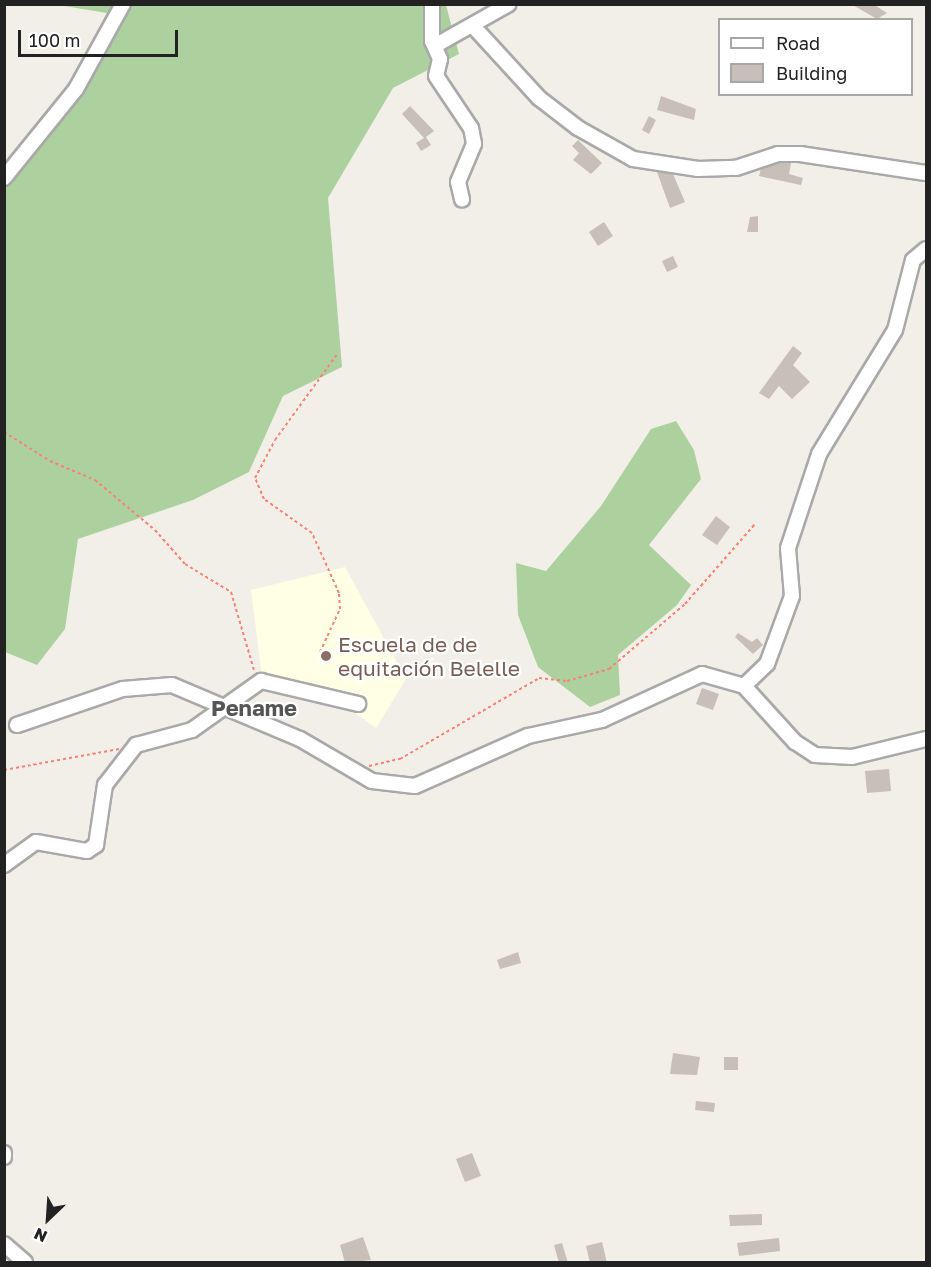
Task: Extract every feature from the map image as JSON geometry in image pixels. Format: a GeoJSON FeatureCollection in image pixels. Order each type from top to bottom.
{"type":"FeatureCollection","features":[{"type":"Feature","properties":{"kind":"street"},"geometry":{"type":"LineString","coordinates":[[4,178],[76,89],[123,4]]}},
{"type":"Feature","properties":{"kind":"street"},"geometry":{"type":"LineString","coordinates":[[432,4],[432,41],[440,58],[436,76],[471,128],[474,144],[458,182],[462,200]]}},
{"type":"Feature","properties":{"kind":"street"},"geometry":{"type":"LineString","coordinates":[[432,41],[446,44],[508,4]]}},
{"type":"Feature","properties":{"kind":"street"},"geometry":{"type":"LineString","coordinates":[[473,26],[539,98],[578,128],[633,159],[698,169],[735,168],[778,154],[800,154],[927,173]]}},
{"type":"Feature","properties":{"kind":"street"},"geometry":{"type":"LineString","coordinates":[[744,686],[767,664],[792,596],[788,548],[819,454],[895,330],[913,261],[927,249]]}},
{"type":"Feature","properties":{"kind":"street"},"geometry":{"type":"LineString","coordinates":[[17,725],[149,685],[179,687],[229,706],[372,781],[415,786],[528,736],[602,720],[702,674],[744,686],[795,742],[815,755],[852,757],[927,739]]}},
{"type":"Feature","properties":{"kind":"street"},"geometry":{"type":"LineString","coordinates":[[4,865],[36,842],[87,851],[96,845],[105,785],[136,745],[192,730],[259,684],[358,704]]}},
{"type":"Feature","properties":{"kind":"street"},"geometry":{"type":"LineString","coordinates":[[4,1244],[25,1263]]}},
{"type":"Feature","properties":{"kind":"path"},"geometry":{"type":"LineString","coordinates":[[320,652],[339,609],[339,593],[312,533],[264,499],[255,478],[275,440],[338,353]]}},
{"type":"Feature","properties":{"kind":"path"},"geometry":{"type":"LineString","coordinates":[[4,432],[50,461],[95,480],[155,530],[185,564],[231,592],[259,684]]}},
{"type":"Feature","properties":{"kind":"path"},"geometry":{"type":"LineString","coordinates":[[366,766],[400,759],[539,678],[567,681],[609,669],[685,604],[756,523]]}},
{"type":"Feature","properties":{"kind":"path"},"geometry":{"type":"LineString","coordinates":[[4,770],[136,745]]}},
{"type":"Feature","properties":{"kind":"shaded area","name":"Escuela de de equitación Belelle"},"geometry":{"type":"Polygon","coordinates":[[[345,567],[406,679],[376,728],[348,708],[291,695],[262,677],[251,590],[345,567]]]}},
{"type":"Feature","properties":{"kind":"green space"},"geometry":{"type":"Polygon","coordinates":[[[58,5],[446,5],[459,54],[393,88],[328,198],[342,367],[283,396],[249,472],[193,500],[78,539],[65,629],[37,665],[5,652],[4,157],[6,165],[77,81],[113,14],[58,5]]]}},
{"type":"Feature","properties":{"kind":"green space"},"geometry":{"type":"Polygon","coordinates":[[[676,421],[694,450],[701,479],[649,545],[691,585],[677,605],[618,655],[620,695],[590,707],[538,667],[518,615],[516,563],[546,571],[601,506],[651,429],[676,421]]]}},
{"type":"Feature","properties":{"kind":"building"},"geometry":{"type":"Polygon","coordinates":[[[851,4],[873,4],[887,13],[875,18],[851,4]]]}},
{"type":"Feature","properties":{"kind":"building"},"geometry":{"type":"Polygon","coordinates":[[[661,96],[696,109],[694,120],[657,110],[661,96]]]}},
{"type":"Feature","properties":{"kind":"building"},"geometry":{"type":"Polygon","coordinates":[[[410,106],[434,131],[426,137],[431,145],[421,151],[416,143],[424,138],[402,114],[410,106]]]}},
{"type":"Feature","properties":{"kind":"building"},"geometry":{"type":"Polygon","coordinates":[[[649,116],[656,120],[649,134],[642,130],[649,116]]]}},
{"type":"Feature","properties":{"kind":"building"},"geometry":{"type":"Polygon","coordinates":[[[578,140],[602,163],[591,174],[573,160],[579,153],[572,146],[578,140]]]}},
{"type":"Feature","properties":{"kind":"building"},"geometry":{"type":"Polygon","coordinates":[[[781,163],[791,163],[789,174],[803,178],[801,185],[759,176],[761,169],[781,163]]]}},
{"type":"Feature","properties":{"kind":"building"},"geometry":{"type":"Polygon","coordinates":[[[657,172],[673,174],[685,202],[670,208],[657,172]]]}},
{"type":"Feature","properties":{"kind":"building"},"geometry":{"type":"Polygon","coordinates":[[[758,216],[758,232],[747,232],[750,217],[758,216]]]}},
{"type":"Feature","properties":{"kind":"building"},"geometry":{"type":"Polygon","coordinates":[[[604,222],[613,236],[598,246],[589,232],[604,222]]]}},
{"type":"Feature","properties":{"kind":"building"},"geometry":{"type":"Polygon","coordinates":[[[673,256],[678,267],[667,272],[662,261],[673,256]]]}},
{"type":"Feature","properties":{"kind":"building"},"geometry":{"type":"Polygon","coordinates":[[[793,346],[802,353],[793,365],[810,382],[792,399],[779,386],[769,399],[759,393],[793,346]]]}},
{"type":"Feature","properties":{"kind":"building"},"geometry":{"type":"Polygon","coordinates":[[[716,516],[730,527],[717,545],[702,535],[716,516]]]}},
{"type":"Feature","properties":{"kind":"building"},"geometry":{"type":"Polygon","coordinates":[[[738,633],[752,642],[757,638],[763,645],[753,654],[735,637],[738,633]]]}},
{"type":"Feature","properties":{"kind":"building"},"geometry":{"type":"Polygon","coordinates":[[[702,688],[719,694],[713,710],[696,704],[702,688]]]}},
{"type":"Feature","properties":{"kind":"building"},"geometry":{"type":"Polygon","coordinates":[[[889,769],[891,791],[867,793],[865,771],[889,769]]]}},
{"type":"Feature","properties":{"kind":"building"},"geometry":{"type":"Polygon","coordinates":[[[518,952],[521,963],[500,969],[497,960],[518,952]]]}},
{"type":"Feature","properties":{"kind":"building"},"geometry":{"type":"Polygon","coordinates":[[[673,1053],[700,1057],[697,1075],[670,1074],[673,1053]]]}},
{"type":"Feature","properties":{"kind":"building"},"geometry":{"type":"Polygon","coordinates":[[[724,1057],[738,1057],[738,1070],[724,1070],[724,1057]]]}},
{"type":"Feature","properties":{"kind":"building"},"geometry":{"type":"Polygon","coordinates":[[[696,1101],[715,1103],[714,1112],[695,1110],[696,1101]]]}},
{"type":"Feature","properties":{"kind":"building"},"geometry":{"type":"Polygon","coordinates":[[[472,1153],[481,1176],[465,1182],[456,1159],[472,1153]]]}},
{"type":"Feature","properties":{"kind":"building"},"geometry":{"type":"Polygon","coordinates":[[[762,1214],[762,1225],[730,1226],[729,1215],[762,1214]]]}},
{"type":"Feature","properties":{"kind":"building"},"geometry":{"type":"Polygon","coordinates":[[[363,1237],[371,1260],[345,1263],[340,1245],[363,1237]]]}},
{"type":"Feature","properties":{"kind":"building"},"geometry":{"type":"Polygon","coordinates":[[[779,1238],[780,1251],[739,1256],[737,1243],[779,1238]]]}},
{"type":"Feature","properties":{"kind":"building"},"geometry":{"type":"Polygon","coordinates":[[[602,1242],[607,1263],[590,1263],[586,1246],[602,1242]]]}},
{"type":"Feature","properties":{"kind":"building"},"geometry":{"type":"Polygon","coordinates":[[[562,1243],[568,1263],[559,1263],[554,1245],[562,1243]]]}},
{"type":"Feature","properties":{"kind":"place","name":"Escuela de de equitación Belelle"},"geometry":{"type":"Point","coordinates":[326,656]}},
{"type":"Feature","properties":{"kind":"district","name":"Pename"},"geometry":{"type":"Point","coordinates":[254,708]}}]}
